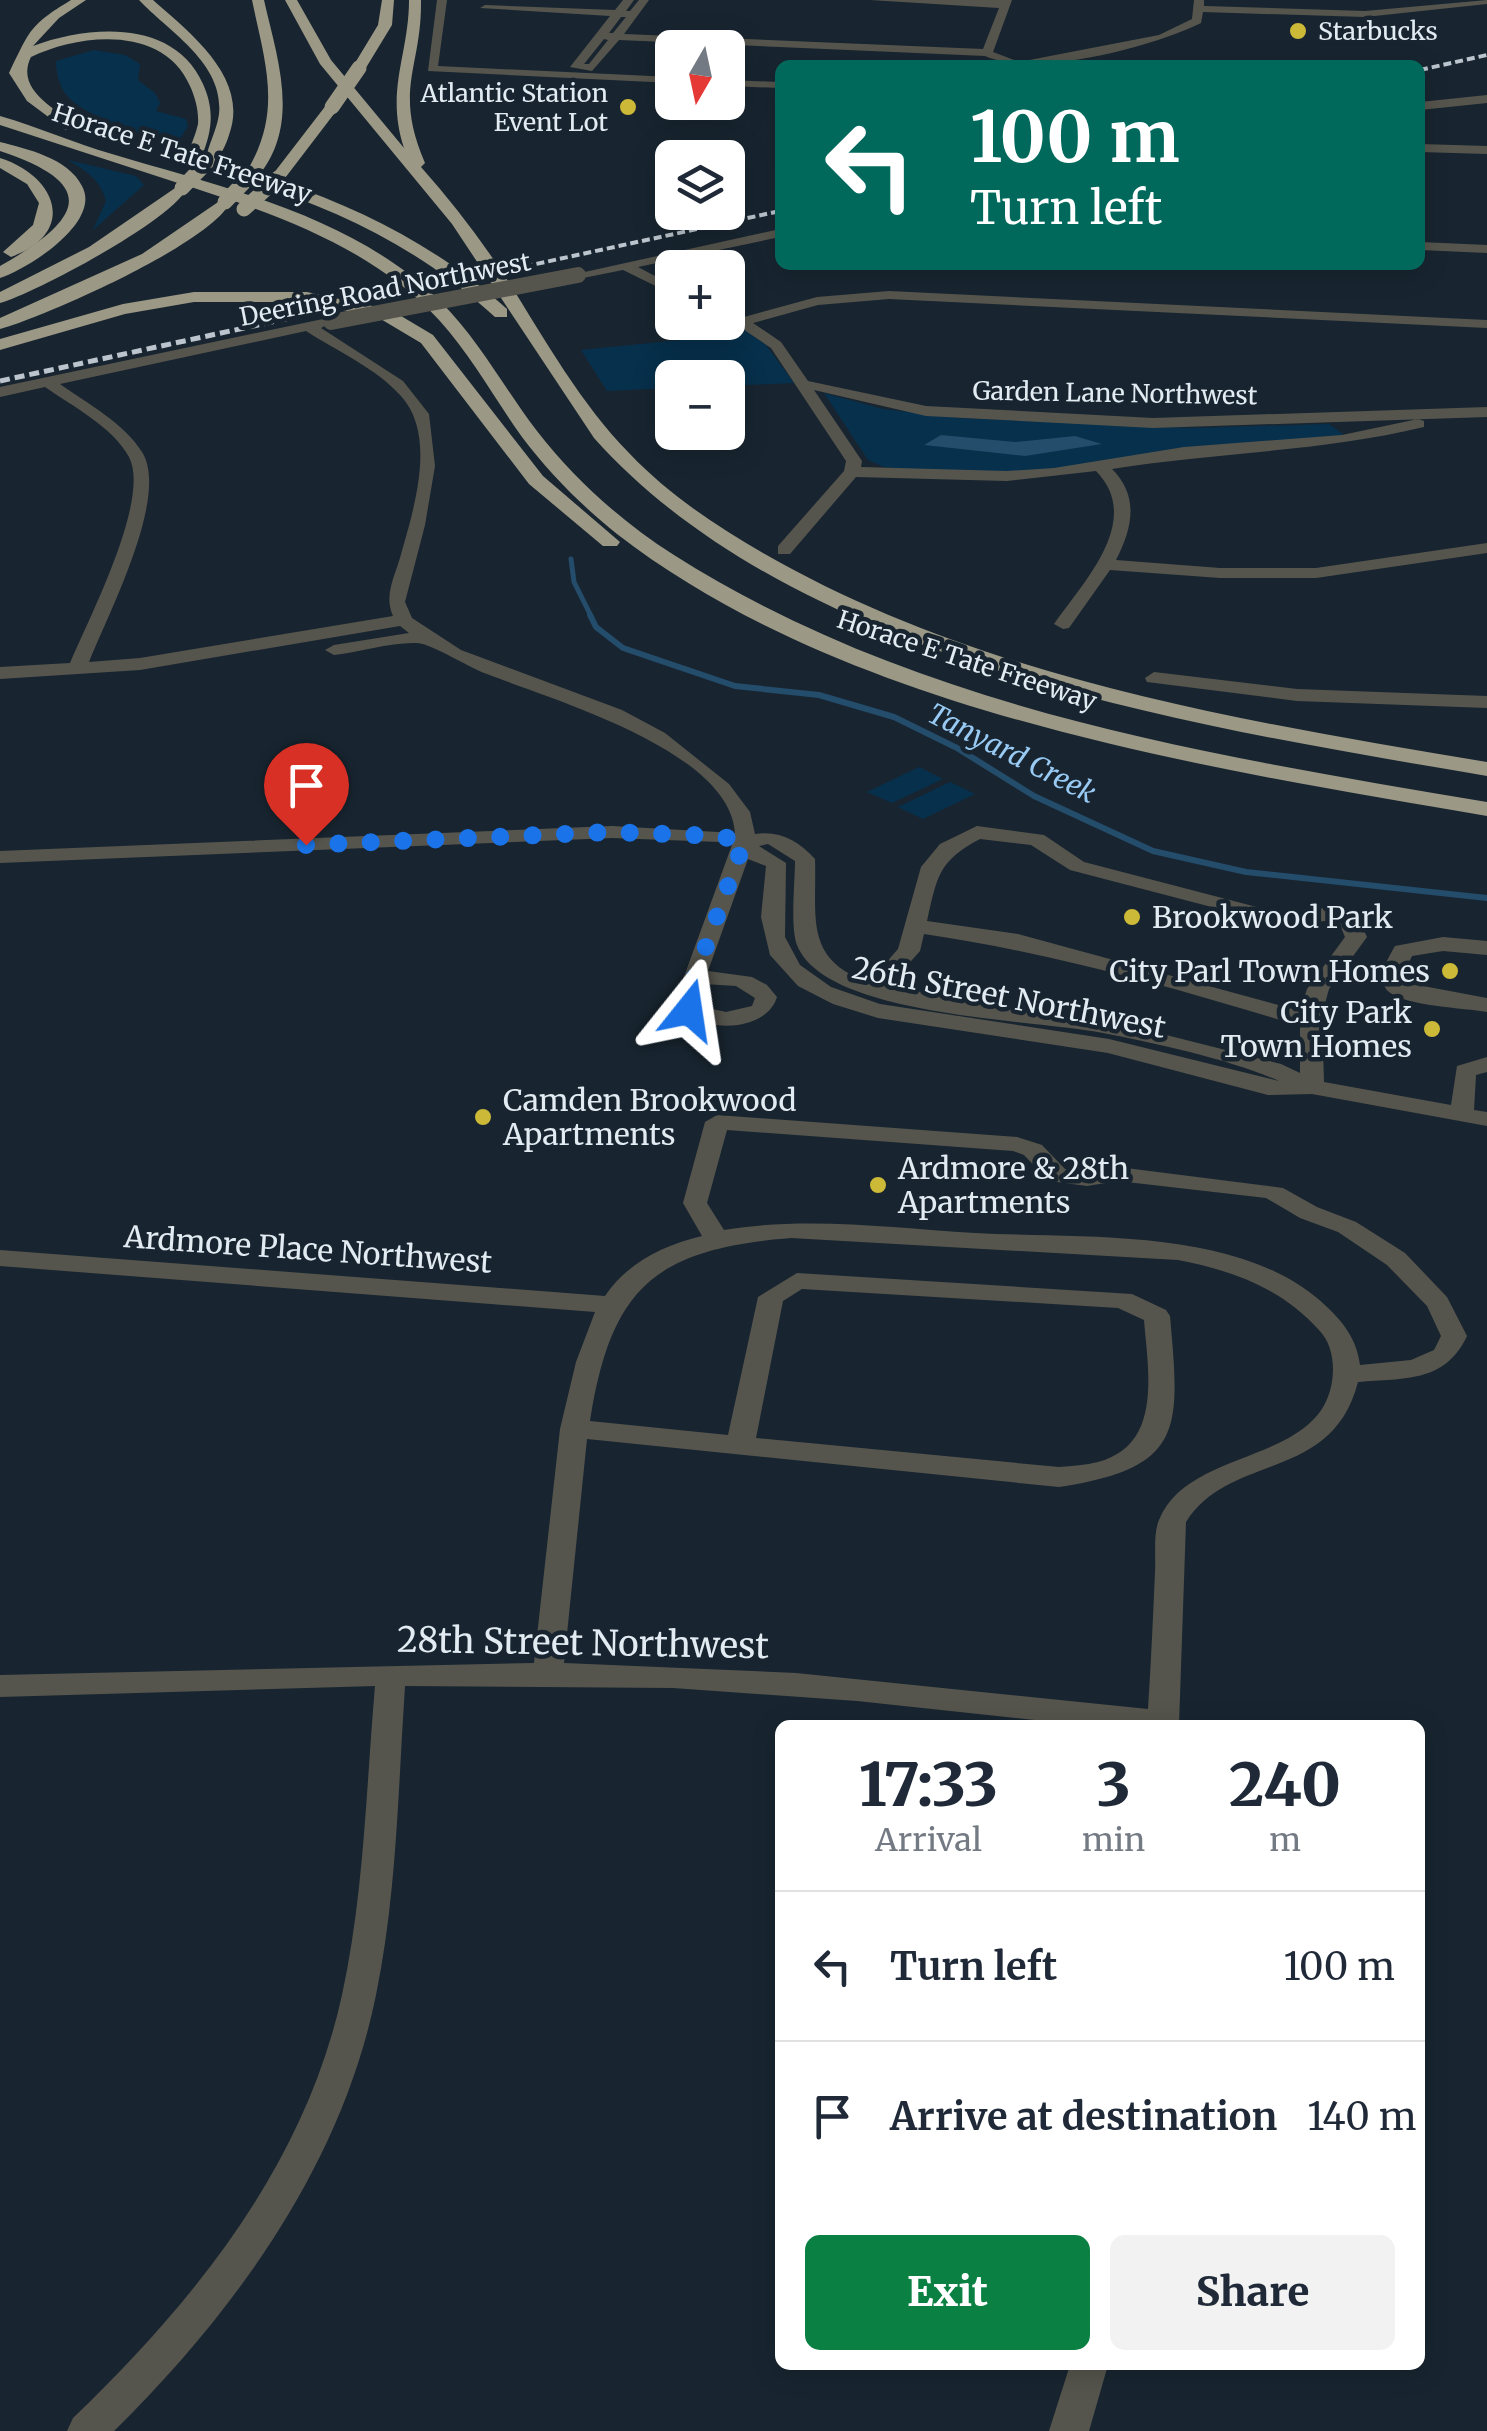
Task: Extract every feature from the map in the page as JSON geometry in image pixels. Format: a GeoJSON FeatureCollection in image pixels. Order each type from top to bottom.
{"type":"FeatureCollection","features":[{"type":"Feature","properties":{"kind":"highway"},"geometry":{"type":"LineString","coordinates":[[31,16],[60,0]]}},
{"type":"Feature","properties":{"kind":"highway"},"geometry":{"type":"LineString","coordinates":[[80,0],[21,36],[7,53],[3,71],[7,86],[23,104],[52,120],[86,130],[47,112],[26,94],[16,71],[22,58],[45,45],[71,40],[148,42],[169,50],[198,85],[206,120],[193,169]]}},
{"type":"Feature","properties":{"kind":"highway"},"geometry":{"type":"LineString","coordinates":[[0,298],[92,252],[158,209],[193,169],[228,119],[224,89],[204,55],[145,0]]}},
{"type":"Feature","properties":{"kind":"highway"},"geometry":{"type":"LineString","coordinates":[[0,324],[79,290],[166,244],[225,202],[255,171],[274,139],[279,106],[258,0]]}},
{"type":"Feature","properties":{"kind":"highway","name":"Horace E Tate Freeway"},"geometry":{"type":"LineString","coordinates":[[290,0],[332,76],[434,192],[484,257],[545,358],[607,442],[662,495],[734,546],[873,615],[990,658],[1127,697],[1319,739],[1487,769]]}},
{"type":"Feature","properties":{"kind":"highway"},"geometry":{"type":"LineString","coordinates":[[79,290],[151,267],[244,210],[278,178],[332,108],[384,25],[388,0]]}},
{"type":"Feature","properties":{"kind":"highway"},"geometry":{"type":"LineString","coordinates":[[414,0],[416,15],[402,71],[399,110],[412,149],[434,192]]}},
{"type":"Feature","properties":{"kind":"highway"},"geometry":{"type":"LineString","coordinates":[[359,68],[369,23]]}},
{"type":"Feature","properties":{"kind":"highway"},"geometry":{"type":"LineString","coordinates":[[0,102],[50,132],[193,169]]}},
{"type":"Feature","properties":{"kind":"highway","name":"Horace E Tate Freeway"},"geometry":{"type":"LineString","coordinates":[[0,120],[58,143],[193,169],[302,220],[396,272],[452,322],[527,431],[598,508],[658,554],[728,596],[870,662],[1053,720],[1216,760],[1487,809]]}},
{"type":"Feature","properties":{"kind":"highway"},"geometry":{"type":"LineString","coordinates":[[0,146],[62,172],[79,199],[78,212],[69,228],[52,244],[0,273]]}},
{"type":"Feature","properties":{"kind":"highway"},"geometry":{"type":"LineString","coordinates":[[166,153],[310,196],[400,236],[460,275],[545,358]]}},
{"type":"Feature","properties":{"kind":"highway"},"geometry":{"type":"LineString","coordinates":[[0,162],[34,179],[49,202],[48,214],[35,234],[0,258]]}},
{"type":"Feature","properties":{"kind":"highway"},"geometry":{"type":"LineString","coordinates":[[0,345],[123,309],[200,297],[307,297],[385,314],[426,339],[509,448],[564,507],[647,566],[728,596]]}},
{"type":"Feature","properties":{"kind":"street"},"geometry":{"type":"LineString","coordinates":[[442,0],[432,68],[655,79]]}},
{"type":"Feature","properties":{"kind":"street"},"geometry":{"type":"LineString","coordinates":[[629,0],[624,13],[616,37],[592,68],[576,67],[624,13],[644,0]]}},
{"type":"Feature","properties":{"kind":"street"},"geometry":{"type":"LineString","coordinates":[[875,0],[1006,3],[986,53]]}},
{"type":"Feature","properties":{"kind":"street"},"geometry":{"type":"LineString","coordinates":[[1045,60],[1162,38],[1197,21],[1198,5],[1365,14],[1487,1]]}},
{"type":"Feature","properties":{"kind":"street"},"geometry":{"type":"LineString","coordinates":[[624,13],[484,8],[624,13]]}},
{"type":"Feature","properties":{"kind":"street"},"geometry":{"type":"LineString","coordinates":[[601,36],[986,53],[1005,60]]}},
{"type":"Feature","properties":{"kind":"street"},"geometry":{"type":"LineString","coordinates":[[745,83],[775,85]]}},
{"type":"Feature","properties":{"kind":"street"},"geometry":{"type":"LineString","coordinates":[[1425,105],[1487,99]]}},
{"type":"Feature","properties":{"kind":"street"},"geometry":{"type":"LineString","coordinates":[[1425,148],[1487,150]]}},
{"type":"Feature","properties":{"kind":"street","name":"Deering Road Northwest"},"geometry":{"type":"LineString","coordinates":[[0,392],[308,326],[775,234]]}},
{"type":"Feature","properties":{"kind":"street"},"geometry":{"type":"LineString","coordinates":[[1425,246],[1487,249]]}},
{"type":"Feature","properties":{"kind":"street"},"geometry":{"type":"LineString","coordinates":[[625,265],[655,281]]}},
{"type":"Feature","properties":{"kind":"street"},"geometry":{"type":"LineString","coordinates":[[745,321],[816,301],[888,296],[1487,324]]}},
{"type":"Feature","properties":{"kind":"street"},"geometry":{"type":"LineString","coordinates":[[745,321],[776,345],[852,452],[852,472],[784,550]]}},
{"type":"Feature","properties":{"kind":"street"},"geometry":{"type":"LineString","coordinates":[[308,326],[393,380],[412,398],[424,418],[429,448],[396,602],[401,620],[422,637],[459,656],[639,726],[691,761],[721,788],[744,817],[744,842],[697,977]]}},
{"type":"Feature","properties":{"kind":"street"},"geometry":{"type":"LineString","coordinates":[[47,381],[120,435],[136,455],[144,477],[140,512],[77,668]]}},
{"type":"Feature","properties":{"kind":"street","name":"Garden Lane Northwest"},"geometry":{"type":"LineString","coordinates":[[805,386],[828,387],[897,407],[958,414],[1188,424],[1478,412]]}},
{"type":"Feature","properties":{"kind":"street"},"geometry":{"type":"LineString","coordinates":[[852,472],[1007,476],[1184,452],[1364,437],[1478,412]]}},
{"type":"Feature","properties":{"kind":"street"},"geometry":{"type":"LineString","coordinates":[[1338,417],[1364,437]]}},
{"type":"Feature","properties":{"kind":"street"},"geometry":{"type":"LineString","coordinates":[[1063,624],[1120,537],[1124,513],[1111,475],[1100,466]]}},
{"type":"Feature","properties":{"kind":"street"},"geometry":{"type":"LineString","coordinates":[[1104,564],[1220,573],[1316,573],[1487,548]]}},
{"type":"Feature","properties":{"kind":"street"},"geometry":{"type":"LineString","coordinates":[[140,664],[401,620]]}},
{"type":"Feature","properties":{"kind":"street"},"geometry":{"type":"LineString","coordinates":[[0,673],[140,664],[212,666],[422,637]]}},
{"type":"Feature","properties":{"kind":"street"},"geometry":{"type":"LineString","coordinates":[[1154,678],[1298,695],[1487,702]]}},
{"type":"Feature","properties":{"kind":"street","name":"26th Street Northwest"},"geometry":{"type":"LineString","coordinates":[[0,858],[612,832],[720,836],[744,842],[769,838],[806,859],[807,944],[826,968],[873,991],[1104,1026],[1272,1068],[1312,1088]]}},
{"type":"Feature","properties":{"kind":"street"},"geometry":{"type":"LineString","coordinates":[[873,991],[909,951],[928,872],[947,848],[976,832],[1037,839],[1077,866],[1096,871],[1284,920],[1325,914],[1349,921],[1356,937],[1318,988],[1312,1022],[1312,1088]]}},
{"type":"Feature","properties":{"kind":"street","name":"26th Street Northwest"},"geometry":{"type":"LineString","coordinates":[[744,842],[755,854],[776,863],[771,921],[779,960],[798,977],[843,1003],[878,1012],[1110,1046],[1268,1088],[1312,1088],[1487,1119]]}},
{"type":"Feature","properties":{"kind":"street"},"geometry":{"type":"LineString","coordinates":[[916,926],[1018,940],[1175,980],[1312,1022]]}},
{"type":"Feature","properties":{"kind":"street"},"geometry":{"type":"LineString","coordinates":[[1487,948],[1443,944],[1403,951],[1394,971],[1397,987],[1487,1005]]}},
{"type":"Feature","properties":{"kind":"street"},"geometry":{"type":"LineString","coordinates":[[1462,1114],[1465,1071],[1487,1064]]}},
{"type":"Feature","properties":{"kind":"street"},"geometry":{"type":"LineString","coordinates":[[717,1240],[695,1203],[717,1122],[1017,1144],[1033,1150],[1057,1175],[1086,1179],[1118,1174],[1270,1190],[1370,1241],[1414,1276],[1448,1314],[1454,1336],[1445,1355],[1416,1368],[1346,1375]]}},
{"type":"Feature","properties":{"kind":"street"},"geometry":{"type":"LineString","coordinates":[[548,1674],[574,1430],[590,1358],[610,1306],[623,1289],[657,1263],[717,1240],[791,1230],[1204,1256],[1260,1274],[1319,1313],[1338,1333],[1348,1357],[1333,1414],[1310,1437],[1196,1491],[1176,1510],[1172,1522],[1163,1720]]}},
{"type":"Feature","properties":{"kind":"street","name":"Ardmore Place Northwest"},"geometry":{"type":"LineString","coordinates":[[0,1258],[610,1306]]}},
{"type":"Feature","properties":{"kind":"street"},"geometry":{"type":"LineString","coordinates":[[574,1430],[1060,1477],[1115,1467],[1153,1439],[1162,1410],[1156,1316],[1123,1300],[797,1282],[772,1298],[740,1446]]}},
{"type":"Feature","properties":{"kind":"street","name":"28th Street Northwest"},"geometry":{"type":"LineString","coordinates":[[0,1686],[548,1674],[803,1686],[1125,1720]]}},
{"type":"Feature","properties":{"kind":"street"},"geometry":{"type":"LineString","coordinates":[[87,2431],[178,2338],[243,2253],[298,2162],[337,2072],[358,2002],[370,1934],[390,1675]]}},
{"type":"Feature","properties":{"kind":"street"},"geometry":{"type":"LineString","coordinates":[[1069,2431],[1087,2370]]}},
{"type":"Feature","properties":{"kind":"shaded area"},"geometry":{"type":"Polygon","coordinates":[[[94,50],[125,55],[140,64],[138,80],[155,93],[160,103],[156,111],[186,119],[188,126],[180,139],[154,137],[122,127],[69,98],[59,81],[56,61],[94,50]]]}},
{"type":"Feature","properties":{"kind":"shaded area"},"geometry":{"type":"Polygon","coordinates":[[[68,160],[136,176],[144,185],[93,230],[106,201],[92,176],[68,160]]]}},
{"type":"Feature","properties":{"kind":"shaded area"},"geometry":{"type":"Polygon","coordinates":[[[745,330],[766,345],[794,383],[745,385],[745,360],[655,360],[655,389],[607,391],[581,350],[680,340],[745,340],[745,330]]]}},
{"type":"Feature","properties":{"kind":"shaded area"},"geometry":{"type":"Polygon","coordinates":[[[824,393],[883,409],[960,418],[1188,428],[1329,424],[1343,434],[1336,438],[1049,471],[950,473],[884,467],[868,460],[824,393]]]}},
{"type":"Feature","properties":{"kind":"shaded area"},"geometry":{"type":"Polygon","coordinates":[[[941,435],[1015,442],[1075,436],[1102,444],[1025,456],[924,445],[941,435]]]}},
{"type":"Feature","properties":{"kind":"shaded area"},"geometry":{"type":"Polygon","coordinates":[[[919,767],[943,779],[892,803],[867,792],[919,767]]]}},
{"type":"Feature","properties":{"kind":"shaded area"},"geometry":{"type":"Polygon","coordinates":[[[950,782],[975,794],[923,819],[898,807],[950,782]]]}},
{"type":"Feature","properties":{"kind":"waterway","name":"Tanyard Creek"},"geometry":{"type":"LineString","coordinates":[[571,559],[574,582],[592,618]]}},
{"type":"Feature","properties":{"kind":"waterway","name":"Tanyard Creek"},"geometry":{"type":"LineString","coordinates":[[590,615],[596,627],[623,648],[735,686],[819,695],[894,717],[957,748],[1034,796],[1153,851],[1246,872],[1487,898]]}},
{"type":"Feature","properties":{"kind":"railway"},"geometry":{"type":"LineString","coordinates":[[1425,69],[1487,55]]}},
{"type":"Feature","properties":{"kind":"railway"},"geometry":{"type":"LineString","coordinates":[[513,269],[775,212]]}},
{"type":"Feature","properties":{"kind":"railway"},"geometry":{"type":"LineString","coordinates":[[0,381],[525,267]]}},
{"type":"Feature","properties":{"kind":"place","name":"Starbucks"},"geometry":{"type":"Point","coordinates":[1298,31]}},
{"type":"Feature","properties":{"kind":"place","name":"Atlantic Station Event Lot"},"geometry":{"type":"Point","coordinates":[628,107]}},
{"type":"Feature","properties":{"kind":"place","name":"Brookwood Park"},"geometry":{"type":"Point","coordinates":[1132,917]}},
{"type":"Feature","properties":{"kind":"place","name":"City Parl Town Homes"},"geometry":{"type":"Point","coordinates":[1450,971]}},
{"type":"Feature","properties":{"kind":"place","name":"City Park Town Homes"},"geometry":{"type":"Point","coordinates":[1432,1029]}},
{"type":"Feature","properties":{"kind":"place","name":"Camden Brookwood Apartments"},"geometry":{"type":"Point","coordinates":[483,1117]}},
{"type":"Feature","properties":{"kind":"place","name":"Ardmore & 28th Apartments"},"geometry":{"type":"Point","coordinates":[878,1185]}},
{"type":"Feature","properties":{"kind":"route"},"geometry":{"type":"LineString","coordinates":[[306,845],[612,832],[720,836],[744,842],[689,993],[689,1010]]}}]}
